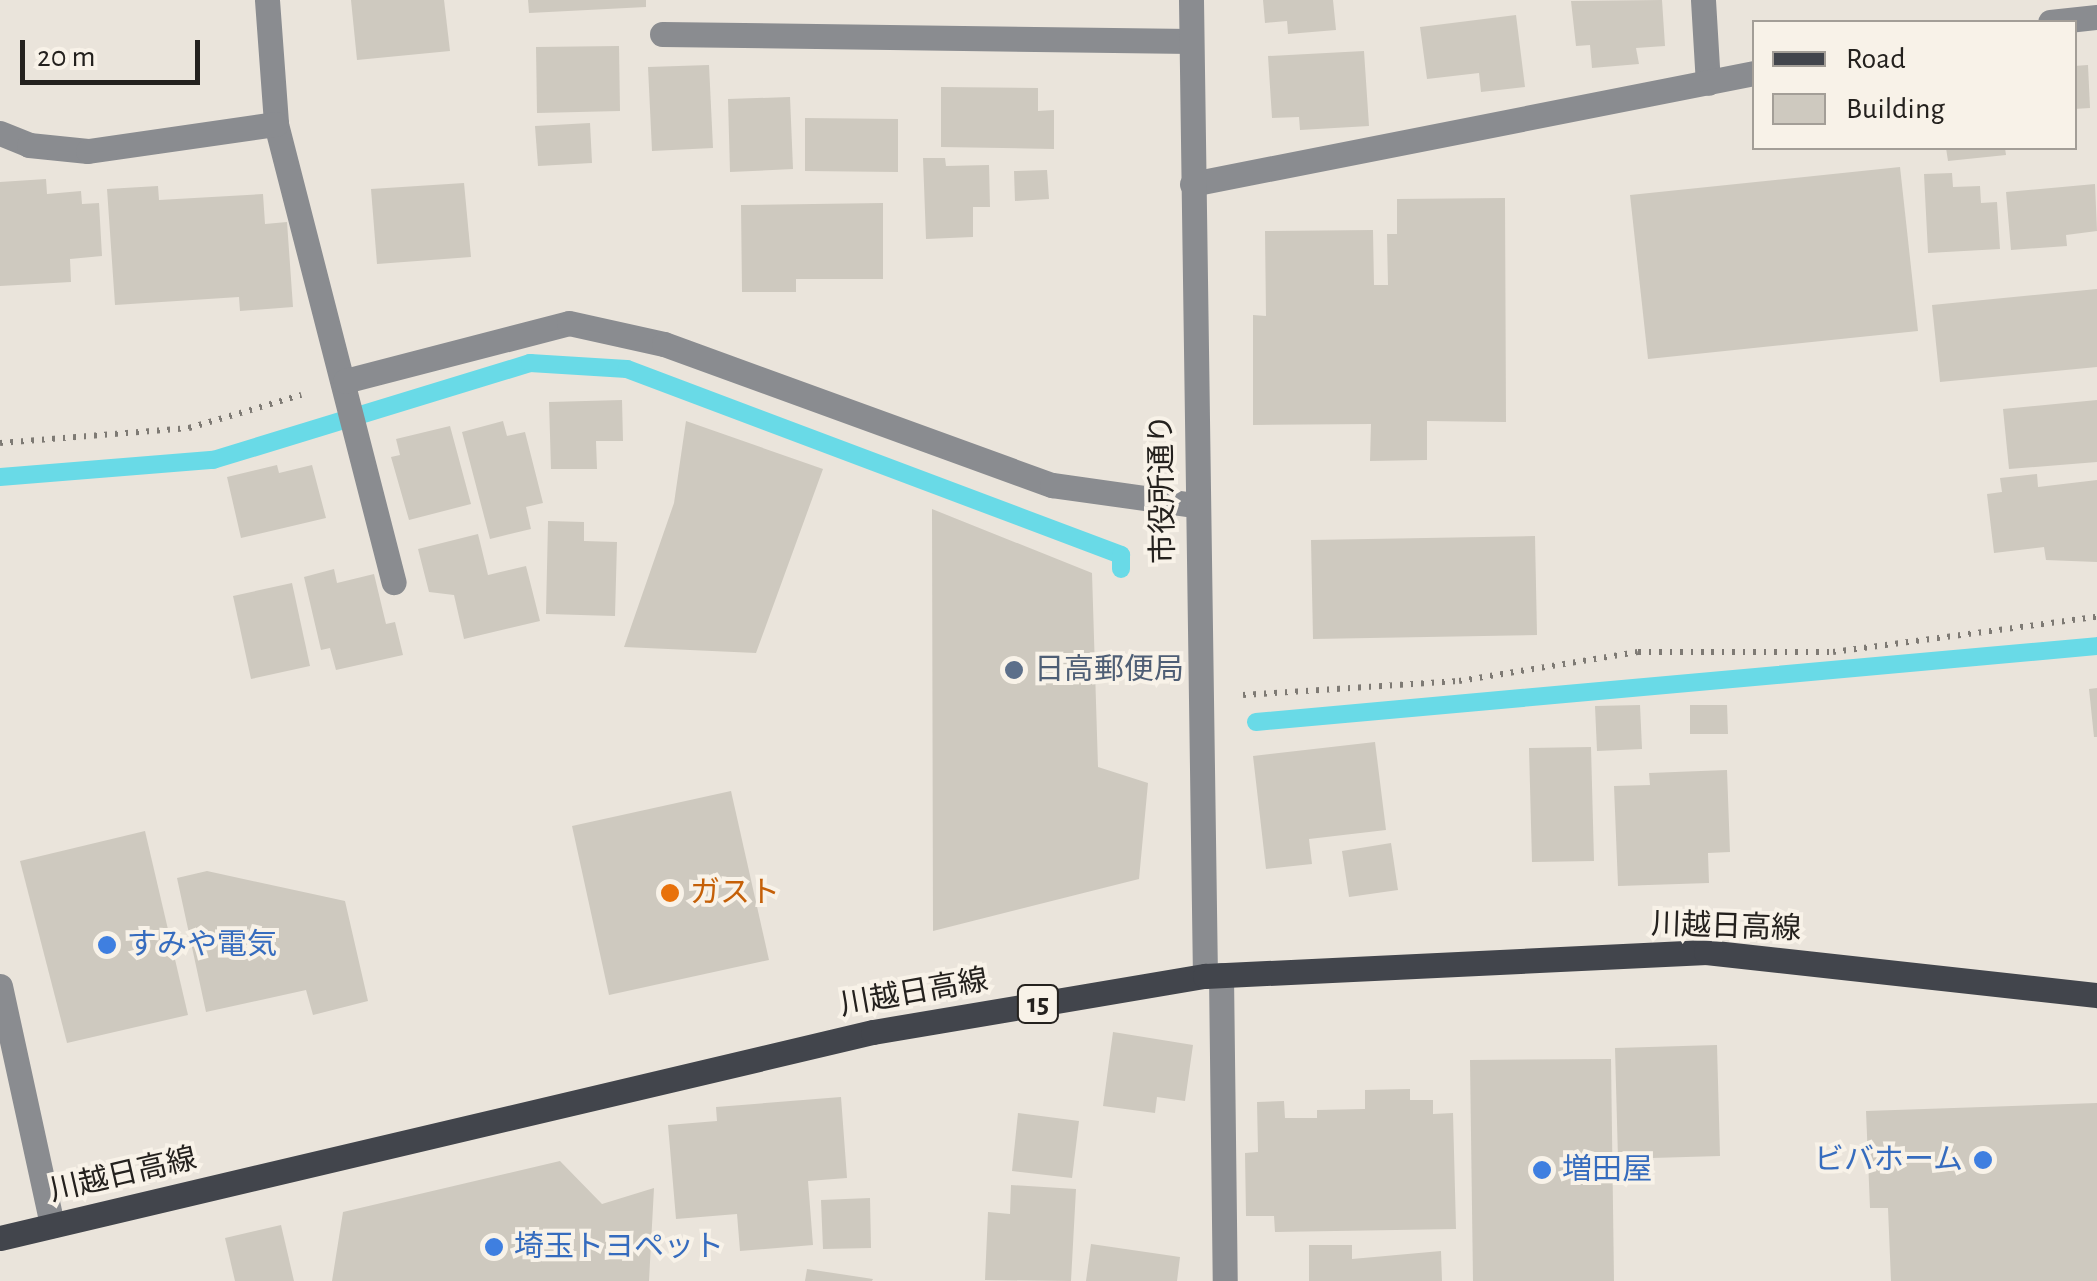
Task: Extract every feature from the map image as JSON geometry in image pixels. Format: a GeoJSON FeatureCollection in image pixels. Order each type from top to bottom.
{"type":"FeatureCollection","features":[{"type":"Feature","properties":{"kind":"main road","name":"川越日高線"},"geometry":{"type":"LineString","coordinates":[[0,1238],[872,1032],[1213,976],[1706,952],[2097,995]]}},
{"type":"Feature","properties":{"kind":"street"},"geometry":{"type":"LineString","coordinates":[[266,0],[276,124],[394,582]]}},
{"type":"Feature","properties":{"kind":"street","name":"市役所通り"},"geometry":{"type":"LineString","coordinates":[[1191,0],[1195,505],[1226,1281]]}},
{"type":"Feature","properties":{"kind":"street"},"geometry":{"type":"LineString","coordinates":[[1703,0],[1708,83]]}},
{"type":"Feature","properties":{"kind":"street"},"geometry":{"type":"LineString","coordinates":[[2069,20],[2097,17]]}},
{"type":"Feature","properties":{"kind":"street"},"geometry":{"type":"LineString","coordinates":[[662,34],[1191,41]]}},
{"type":"Feature","properties":{"kind":"street"},"geometry":{"type":"LineString","coordinates":[[1192,184],[1752,73]]}},
{"type":"Feature","properties":{"kind":"street"},"geometry":{"type":"LineString","coordinates":[[0,133],[29,144],[88,151],[276,124]]}},
{"type":"Feature","properties":{"kind":"street"},"geometry":{"type":"LineString","coordinates":[[345,382],[569,323],[664,344],[1052,485],[1195,505]]}},
{"type":"Feature","properties":{"kind":"street"},"geometry":{"type":"LineString","coordinates":[[0,986],[52,1225]]}},
{"type":"Feature","properties":{"kind":"path"},"geometry":{"type":"LineString","coordinates":[[0,443],[188,428],[345,382]]}},
{"type":"Feature","properties":{"kind":"path"},"geometry":{"type":"LineString","coordinates":[[1201,697],[1459,681],[1638,652],[1833,652],[2097,618]]}},
{"type":"Feature","properties":{"kind":"building"},"geometry":{"type":"Polygon","coordinates":[[[351,0],[444,0],[450,51],[357,60],[351,0]]]}},
{"type":"Feature","properties":{"kind":"building"},"geometry":{"type":"Polygon","coordinates":[[[528,0],[646,0],[646,7],[529,13],[528,0]]]}},
{"type":"Feature","properties":{"kind":"building"},"geometry":{"type":"Polygon","coordinates":[[[1263,0],[1333,0],[1336,30],[1288,34],[1287,21],[1265,23],[1263,0]]]}},
{"type":"Feature","properties":{"kind":"building"},"geometry":{"type":"Polygon","coordinates":[[[1662,0],[1665,46],[1636,48],[1639,64],[1592,68],[1590,45],[1576,46],[1571,1],[1662,0]]]}},
{"type":"Feature","properties":{"kind":"building"},"geometry":{"type":"Polygon","coordinates":[[[1516,15],[1525,87],[1481,92],[1479,73],[1427,79],[1420,27],[1516,15]]]}},
{"type":"Feature","properties":{"kind":"building"},"geometry":{"type":"Polygon","coordinates":[[[619,46],[620,111],[537,113],[536,47],[619,46]]]}},
{"type":"Feature","properties":{"kind":"building"},"geometry":{"type":"Polygon","coordinates":[[[1364,51],[1369,126],[1300,130],[1299,117],[1272,118],[1268,56],[1364,51]]]}},
{"type":"Feature","properties":{"kind":"building"},"geometry":{"type":"Polygon","coordinates":[[[709,65],[713,148],[652,151],[648,67],[709,65]]]}},
{"type":"Feature","properties":{"kind":"building"},"geometry":{"type":"Polygon","coordinates":[[[2088,65],[2090,108],[2077,109],[2077,66],[2088,65]]]}},
{"type":"Feature","properties":{"kind":"building"},"geometry":{"type":"Polygon","coordinates":[[[941,87],[1038,88],[1038,111],[1054,110],[1054,149],[941,147],[941,87]]]}},
{"type":"Feature","properties":{"kind":"building"},"geometry":{"type":"Polygon","coordinates":[[[790,97],[793,169],[730,172],[728,99],[790,97]]]}},
{"type":"Feature","properties":{"kind":"building"},"geometry":{"type":"Polygon","coordinates":[[[805,118],[898,119],[898,172],[805,171],[805,118]]]}},
{"type":"Feature","properties":{"kind":"building"},"geometry":{"type":"Polygon","coordinates":[[[590,123],[592,163],[538,166],[535,126],[590,123]]]}},
{"type":"Feature","properties":{"kind":"building"},"geometry":{"type":"Polygon","coordinates":[[[1946,150],[2005,150],[2006,155],[1948,161],[1946,150]]]}},
{"type":"Feature","properties":{"kind":"building"},"geometry":{"type":"Polygon","coordinates":[[[923,158],[945,158],[946,166],[989,165],[990,207],[973,207],[973,237],[926,239],[923,158]]]}},
{"type":"Feature","properties":{"kind":"building"},"geometry":{"type":"Polygon","coordinates":[[[1900,167],[1918,331],[1648,359],[1630,195],[1900,167]]]}},
{"type":"Feature","properties":{"kind":"building"},"geometry":{"type":"Polygon","coordinates":[[[1047,170],[1049,199],[1015,201],[1014,171],[1047,170]]]}},
{"type":"Feature","properties":{"kind":"building"},"geometry":{"type":"Polygon","coordinates":[[[1952,173],[1953,187],[1980,186],[1981,203],[1997,202],[2000,249],[1928,253],[1924,174],[1952,173]]]}},
{"type":"Feature","properties":{"kind":"building"},"geometry":{"type":"Polygon","coordinates":[[[46,179],[47,194],[81,191],[82,204],[99,203],[102,256],[70,259],[71,282],[0,286],[0,182],[46,179]]]}},
{"type":"Feature","properties":{"kind":"building"},"geometry":{"type":"Polygon","coordinates":[[[464,183],[471,257],[377,264],[371,189],[464,183]]]}},
{"type":"Feature","properties":{"kind":"building"},"geometry":{"type":"Polygon","coordinates":[[[2095,184],[2097,231],[2066,235],[2067,246],[2011,250],[2006,192],[2095,184]]]}},
{"type":"Feature","properties":{"kind":"building"},"geometry":{"type":"Polygon","coordinates":[[[158,186],[159,200],[263,194],[265,224],[287,222],[293,307],[240,311],[239,297],[115,305],[107,189],[158,186]]]}},
{"type":"Feature","properties":{"kind":"building"},"geometry":{"type":"Polygon","coordinates":[[[1505,198],[1506,422],[1427,421],[1427,460],[1370,461],[1371,424],[1253,425],[1253,315],[1266,316],[1265,231],[1373,230],[1374,285],[1388,285],[1387,234],[1397,234],[1397,199],[1505,198]]]}},
{"type":"Feature","properties":{"kind":"building"},"geometry":{"type":"Polygon","coordinates":[[[883,203],[883,279],[796,279],[796,292],[742,292],[741,205],[883,203]]]}},
{"type":"Feature","properties":{"kind":"building"},"geometry":{"type":"Polygon","coordinates":[[[2097,289],[2097,367],[1940,382],[1932,305],[2097,289]]]}},
{"type":"Feature","properties":{"kind":"building"},"geometry":{"type":"Polygon","coordinates":[[[622,400],[623,441],[596,441],[597,469],[551,469],[549,402],[622,400]]]}},
{"type":"Feature","properties":{"kind":"building"},"geometry":{"type":"Polygon","coordinates":[[[2097,400],[2097,462],[2009,469],[2003,409],[2097,400]]]}},
{"type":"Feature","properties":{"kind":"building"},"geometry":{"type":"Polygon","coordinates":[[[503,421],[507,436],[525,432],[543,503],[526,507],[531,529],[490,539],[462,432],[503,421]]]}},
{"type":"Feature","properties":{"kind":"building"},"geometry":{"type":"Polygon","coordinates":[[[686,421],[823,469],[756,653],[624,647],[674,503],[686,421]]]}},
{"type":"Feature","properties":{"kind":"building"},"geometry":{"type":"Polygon","coordinates":[[[450,426],[471,504],[409,520],[391,457],[400,455],[396,439],[450,426]]]}},
{"type":"Feature","properties":{"kind":"building"},"geometry":{"type":"Polygon","coordinates":[[[277,465],[279,473],[312,465],[326,518],[241,538],[227,477],[277,465]]]}},
{"type":"Feature","properties":{"kind":"building"},"geometry":{"type":"Polygon","coordinates":[[[2037,474],[2038,487],[2097,480],[2097,562],[2046,560],[2044,547],[1994,553],[1987,494],[2002,492],[2000,478],[2037,474]]]}},
{"type":"Feature","properties":{"kind":"building","name":"日高郵便局"},"geometry":{"type":"Polygon","coordinates":[[[932,509],[1092,573],[1098,767],[1148,783],[1139,879],[933,931],[932,509]]]}},
{"type":"Feature","properties":{"kind":"building"},"geometry":{"type":"Polygon","coordinates":[[[548,521],[584,522],[584,541],[617,542],[615,616],[546,614],[548,521]]]}},
{"type":"Feature","properties":{"kind":"building"},"geometry":{"type":"Polygon","coordinates":[[[478,534],[488,575],[526,566],[540,621],[464,639],[454,595],[429,592],[418,549],[478,534]]]}},
{"type":"Feature","properties":{"kind":"building"},"geometry":{"type":"Polygon","coordinates":[[[1535,536],[1537,635],[1313,639],[1311,540],[1535,536]]]}},
{"type":"Feature","properties":{"kind":"building"},"geometry":{"type":"Polygon","coordinates":[[[334,569],[337,583],[374,574],[386,624],[395,622],[403,655],[336,670],[330,648],[321,650],[304,577],[334,569]]]}},
{"type":"Feature","properties":{"kind":"building"},"geometry":{"type":"Polygon","coordinates":[[[292,583],[310,666],[251,679],[233,596],[292,583]]]}},
{"type":"Feature","properties":{"kind":"building"},"geometry":{"type":"Polygon","coordinates":[[[2097,688],[2097,737],[2094,737],[2089,689],[2097,688]]]}},
{"type":"Feature","properties":{"kind":"building"},"geometry":{"type":"Polygon","coordinates":[[[1640,705],[1642,749],[1597,751],[1595,706],[1640,705]]]}},
{"type":"Feature","properties":{"kind":"building"},"geometry":{"type":"Polygon","coordinates":[[[1690,705],[1727,705],[1728,734],[1690,734],[1690,705]]]}},
{"type":"Feature","properties":{"kind":"building"},"geometry":{"type":"Polygon","coordinates":[[[1375,742],[1386,830],[1309,839],[1312,864],[1266,869],[1253,756],[1375,742]]]}},
{"type":"Feature","properties":{"kind":"building"},"geometry":{"type":"Polygon","coordinates":[[[1591,747],[1594,861],[1532,862],[1529,748],[1591,747]]]}},
{"type":"Feature","properties":{"kind":"building"},"geometry":{"type":"Polygon","coordinates":[[[1727,770],[1730,852],[1708,853],[1709,883],[1618,886],[1614,786],[1650,785],[1649,773],[1727,770]]]}},
{"type":"Feature","properties":{"kind":"building","name":"ガスト"},"geometry":{"type":"Polygon","coordinates":[[[731,791],[769,960],[609,995],[572,826],[731,791]]]}},
{"type":"Feature","properties":{"kind":"building","name":"すみや電気"},"geometry":{"type":"Polygon","coordinates":[[[145,831],[188,1015],[67,1043],[20,861],[145,831]]]}},
{"type":"Feature","properties":{"kind":"building"},"geometry":{"type":"Polygon","coordinates":[[[1391,843],[1398,890],[1349,897],[1342,851],[1391,843]]]}},
{"type":"Feature","properties":{"kind":"building"},"geometry":{"type":"Polygon","coordinates":[[[207,871],[345,901],[368,1001],[313,1015],[306,990],[206,1012],[177,878],[207,871]]]}},
{"type":"Feature","properties":{"kind":"building"},"geometry":{"type":"Polygon","coordinates":[[[1113,1032],[1193,1045],[1185,1101],[1157,1097],[1155,1113],[1103,1106],[1113,1032]]]}},
{"type":"Feature","properties":{"kind":"building"},"geometry":{"type":"Polygon","coordinates":[[[1717,1045],[1720,1156],[1618,1159],[1615,1048],[1717,1045]]]}},
{"type":"Feature","properties":{"kind":"building","name":"増田屋"},"geometry":{"type":"Polygon","coordinates":[[[1611,1059],[1614,1281],[1473,1281],[1470,1060],[1611,1059]]]}},
{"type":"Feature","properties":{"kind":"building"},"geometry":{"type":"Polygon","coordinates":[[[1410,1089],[1410,1100],[1433,1100],[1433,1114],[1453,1113],[1456,1229],[1275,1232],[1274,1216],[1246,1216],[1245,1153],[1258,1152],[1257,1102],[1284,1101],[1285,1118],[1317,1118],[1317,1110],[1365,1109],[1365,1090],[1410,1089]]]}},
{"type":"Feature","properties":{"kind":"building"},"geometry":{"type":"Polygon","coordinates":[[[841,1097],[847,1178],[808,1181],[813,1245],[740,1251],[737,1214],[676,1219],[668,1125],[717,1121],[716,1107],[841,1097]]]}},
{"type":"Feature","properties":{"kind":"building","name":"ビバホーム"},"geometry":{"type":"Polygon","coordinates":[[[2097,1103],[2097,1281],[1891,1281],[1888,1208],[1870,1208],[1866,1111],[2097,1103]]]}},
{"type":"Feature","properties":{"kind":"building"},"geometry":{"type":"Polygon","coordinates":[[[1018,1113],[1079,1121],[1072,1178],[1012,1171],[1018,1113]]]}},
{"type":"Feature","properties":{"kind":"building","name":"埼玉トヨペット"},"geometry":{"type":"Polygon","coordinates":[[[560,1161],[602,1204],[654,1188],[649,1281],[332,1281],[343,1212],[560,1161]]]}},
{"type":"Feature","properties":{"kind":"building"},"geometry":{"type":"Polygon","coordinates":[[[1011,1185],[1076,1189],[1071,1281],[985,1280],[988,1212],[1010,1214],[1011,1185]]]}},
{"type":"Feature","properties":{"kind":"building"},"geometry":{"type":"Polygon","coordinates":[[[870,1198],[871,1248],[823,1249],[821,1200],[870,1198]]]}},
{"type":"Feature","properties":{"kind":"building"},"geometry":{"type":"Polygon","coordinates":[[[281,1225],[294,1281],[235,1281],[225,1238],[281,1225]]]}},
{"type":"Feature","properties":{"kind":"building"},"geometry":{"type":"Polygon","coordinates":[[[1091,1244],[1180,1257],[1177,1281],[1086,1281],[1091,1244]]]}},
{"type":"Feature","properties":{"kind":"building"},"geometry":{"type":"Polygon","coordinates":[[[1309,1245],[1352,1245],[1352,1259],[1441,1251],[1442,1281],[1309,1281],[1309,1245]]]}},
{"type":"Feature","properties":{"kind":"building"},"geometry":{"type":"Polygon","coordinates":[[[807,1269],[873,1279],[805,1281],[807,1269]]]}},
{"type":"Feature","properties":{"kind":"waterway"},"geometry":{"type":"LineString","coordinates":[[0,477],[213,460],[530,363],[627,369],[1121,555],[1121,569]]}},
{"type":"Feature","properties":{"kind":"waterway"},"geometry":{"type":"LineString","coordinates":[[1256,722],[2097,646]]}},
{"type":"Feature","properties":{"kind":"place","name":"日高郵便局"},"geometry":{"type":"Point","coordinates":[1014,670]}},
{"type":"Feature","properties":{"kind":"place","name":"ガスト"},"geometry":{"type":"Point","coordinates":[670,893]}},
{"type":"Feature","properties":{"kind":"place","name":"すみや電気"},"geometry":{"type":"Point","coordinates":[107,945]}},
{"type":"Feature","properties":{"kind":"place","name":"ビバホーム"},"geometry":{"type":"Point","coordinates":[1983,1160]}},
{"type":"Feature","properties":{"kind":"place","name":"増田屋"},"geometry":{"type":"Point","coordinates":[1542,1170]}},
{"type":"Feature","properties":{"kind":"place","name":"埼玉トヨペット"},"geometry":{"type":"Point","coordinates":[494,1247]}}]}
